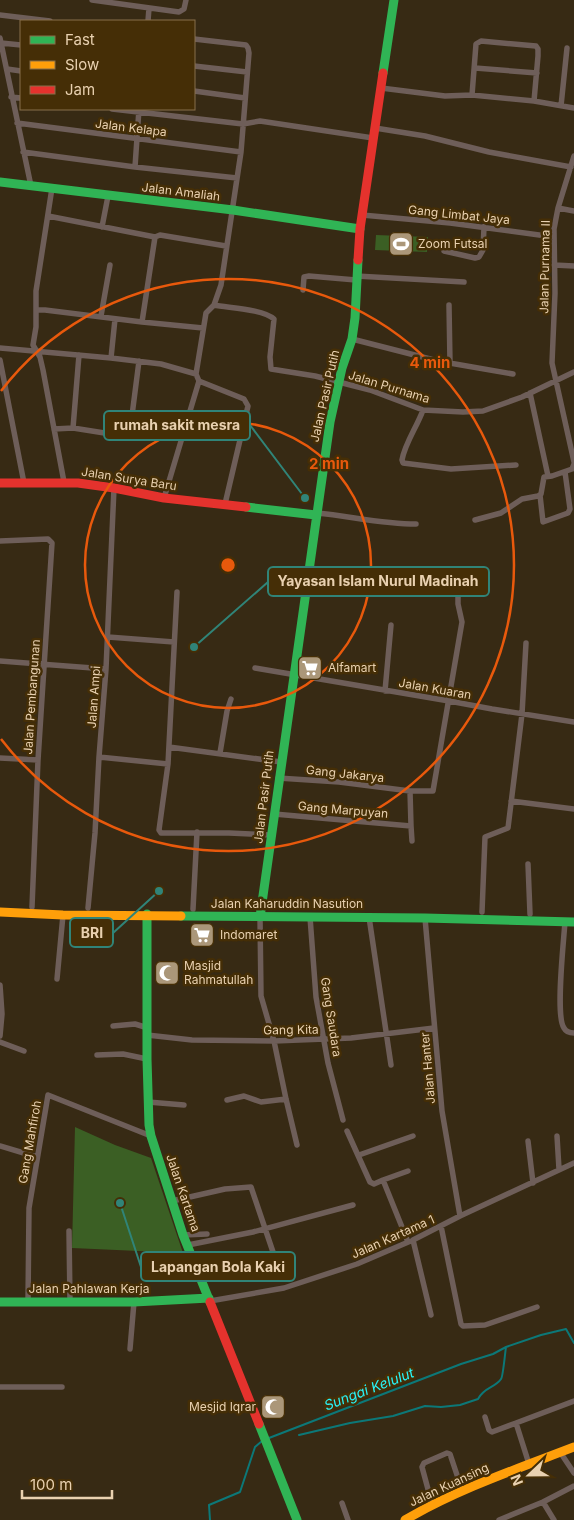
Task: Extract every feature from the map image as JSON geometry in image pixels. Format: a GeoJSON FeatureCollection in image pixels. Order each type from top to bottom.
{"type":"FeatureCollection","features":[{"type":"Feature","properties":{"kind":"main road","name":"Jalan Pasir Putih"},"geometry":{"type":"LineString","coordinates":[[260,913],[330,422],[339,382],[352,339],[360,229],[394,0]]}},
{"type":"Feature","properties":{"kind":"main road","name":"Jalan Amaliah"},"geometry":{"type":"LineString","coordinates":[[0,182],[233,210],[360,229]]}},
{"type":"Feature","properties":{"kind":"main road","name":"Jalan Surya Baru"},"geometry":{"type":"LineString","coordinates":[[0,483],[64,482],[114,488],[164,498],[316,514]]}},
{"type":"Feature","properties":{"kind":"main road","name":"Jalan Kaharuddin Nasution"},"geometry":{"type":"LineString","coordinates":[[0,906],[193,909],[310,917],[570,922]]}},
{"type":"Feature","properties":{"kind":"main road","name":"Jalan Kaharuddin Nasution"},"geometry":{"type":"LineString","coordinates":[[0,912],[63,915],[412,910],[574,915]]}},
{"type":"Feature","properties":{"kind":"main road","name":"Jalan Kartama"},"geometry":{"type":"LineString","coordinates":[[147,914],[147,1059],[151,1136],[184,1235],[297,1520]]}},
{"type":"Feature","properties":{"kind":"main road","name":"Jalan Pahlawan Kerja"},"geometry":{"type":"LineString","coordinates":[[0,1302],[134,1302],[210,1299]]}},
{"type":"Feature","properties":{"kind":"main road","name":"Jalan Kuansing"},"geometry":{"type":"LineString","coordinates":[[405,1520],[432,1504],[462,1490],[574,1447]]}},
{"type":"Feature","properties":{"kind":"street"},"geometry":{"type":"LineString","coordinates":[[92,0],[181,12],[184,10],[186,0]]}},
{"type":"Feature","properties":{"kind":"street"},"geometry":{"type":"LineString","coordinates":[[148,20],[149,8]]}},
{"type":"Feature","properties":{"kind":"street"},"geometry":{"type":"LineString","coordinates":[[0,15],[42,20]]}},
{"type":"Feature","properties":{"kind":"street"},"geometry":{"type":"LineString","coordinates":[[0,38],[2,60],[7,69],[30,186]]}},
{"type":"Feature","properties":{"kind":"street"},"geometry":{"type":"LineString","coordinates":[[164,498],[199,381],[196,374],[206,314],[214,305],[221,285],[241,152],[249,53],[246,45],[195,38]]}},
{"type":"Feature","properties":{"kind":"street"},"geometry":{"type":"LineString","coordinates":[[472,95],[476,44],[481,41],[536,46],[538,49],[534,101]]}},
{"type":"Feature","properties":{"kind":"street"},"geometry":{"type":"LineString","coordinates":[[1,42],[20,45]]}},
{"type":"Feature","properties":{"kind":"street"},"geometry":{"type":"LineString","coordinates":[[561,106],[567,48]]}},
{"type":"Feature","properties":{"kind":"street"},"geometry":{"type":"LineString","coordinates":[[195,66],[247,72]]}},
{"type":"Feature","properties":{"kind":"street"},"geometry":{"type":"LineString","coordinates":[[475,68],[537,73]]}},
{"type":"Feature","properties":{"kind":"street"},"geometry":{"type":"LineString","coordinates":[[7,69],[20,71]]}},
{"type":"Feature","properties":{"kind":"street"},"geometry":{"type":"LineString","coordinates":[[381,88],[445,96],[472,95],[534,101],[574,108]]}},
{"type":"Feature","properties":{"kind":"street"},"geometry":{"type":"LineString","coordinates":[[195,92],[245,98]]}},
{"type":"Feature","properties":{"kind":"street"},"geometry":{"type":"LineString","coordinates":[[11,97],[20,98]]}},
{"type":"Feature","properties":{"kind":"street"},"geometry":{"type":"LineString","coordinates":[[135,167],[139,110],[243,124],[260,121],[373,138]]}},
{"type":"Feature","properties":{"kind":"street","name":"Jalan Kelapa"},"geometry":{"type":"LineString","coordinates":[[17,123],[241,152]]}},
{"type":"Feature","properties":{"kind":"street"},"geometry":{"type":"LineString","coordinates":[[375,128],[425,136],[489,152],[571,167]]}},
{"type":"Feature","properties":{"kind":"street"},"geometry":{"type":"LineString","coordinates":[[23,152],[237,178]]}},
{"type":"Feature","properties":{"kind":"street","name":"Jalan Purnama II"},"geometry":{"type":"LineString","coordinates":[[574,159],[558,208],[554,229],[552,363],[574,463]]}},
{"type":"Feature","properties":{"kind":"street"},"geometry":{"type":"LineString","coordinates":[[52,188],[36,291],[37,310],[33,345],[40,357],[43,370],[64,482]]}},
{"type":"Feature","properties":{"kind":"street"},"geometry":{"type":"LineString","coordinates":[[102,227],[108,196]]}},
{"type":"Feature","properties":{"kind":"street"},"geometry":{"type":"LineString","coordinates":[[558,208],[574,211]]}},
{"type":"Feature","properties":{"kind":"street","name":"Gang Limbat Jaya"},"geometry":{"type":"LineString","coordinates":[[362,215],[554,237]]}},
{"type":"Feature","properties":{"kind":"street"},"geometry":{"type":"LineString","coordinates":[[48,216],[155,238],[160,235],[226,246]]}},
{"type":"Feature","properties":{"kind":"street"},"geometry":{"type":"LineString","coordinates":[[444,250],[475,258],[479,256],[483,250],[484,228]]}},
{"type":"Feature","properties":{"kind":"street"},"geometry":{"type":"LineString","coordinates":[[142,322],[155,238]]}},
{"type":"Feature","properties":{"kind":"street"},"geometry":{"type":"LineString","coordinates":[[101,316],[110,265]]}},
{"type":"Feature","properties":{"kind":"street"},"geometry":{"type":"LineString","coordinates":[[554,265],[574,266]]}},
{"type":"Feature","properties":{"kind":"street"},"geometry":{"type":"LineString","coordinates":[[304,290],[304,277],[308,276],[464,282]]}},
{"type":"Feature","properties":{"kind":"street","name":"Jalan Purnama"},"geometry":{"type":"LineString","coordinates":[[214,305],[271,316],[274,319],[270,357],[271,369],[315,376],[370,390],[423,410],[483,411],[530,393],[574,372]]}},
{"type":"Feature","properties":{"kind":"street"},"geometry":{"type":"LineString","coordinates":[[449,305],[450,363]]}},
{"type":"Feature","properties":{"kind":"street"},"geometry":{"type":"LineString","coordinates":[[37,310],[203,328]]}},
{"type":"Feature","properties":{"kind":"street"},"geometry":{"type":"LineString","coordinates":[[111,358],[115,319]]}},
{"type":"Feature","properties":{"kind":"street"},"geometry":{"type":"LineString","coordinates":[[352,339],[450,363],[514,374]]}},
{"type":"Feature","properties":{"kind":"street"},"geometry":{"type":"LineString","coordinates":[[0,348],[161,364],[196,374]]}},
{"type":"Feature","properties":{"kind":"street"},"geometry":{"type":"LineString","coordinates":[[74,428],[79,355]]}},
{"type":"Feature","properties":{"kind":"street"},"geometry":{"type":"LineString","coordinates":[[0,360],[24,483]]}},
{"type":"Feature","properties":{"kind":"street"},"geometry":{"type":"LineString","coordinates":[[54,430],[74,428],[116,435],[127,434],[130,430],[139,362]]}},
{"type":"Feature","properties":{"kind":"street"},"geometry":{"type":"LineString","coordinates":[[199,381],[244,398],[248,406],[225,504]]}},
{"type":"Feature","properties":{"kind":"street"},"geometry":{"type":"LineString","coordinates":[[530,393],[548,476]]}},
{"type":"Feature","properties":{"kind":"street"},"geometry":{"type":"LineString","coordinates":[[423,410],[403,454],[402,460],[404,463],[451,469],[516,465]]}},
{"type":"Feature","properties":{"kind":"street"},"geometry":{"type":"LineString","coordinates":[[565,472],[570,509],[568,513],[543,522],[540,495],[544,477],[572,469],[574,463]]}},
{"type":"Feature","properties":{"kind":"street","name":"Jalan Ampi"},"geometry":{"type":"LineString","coordinates":[[88,908],[108,637],[114,488]]}},
{"type":"Feature","properties":{"kind":"street"},"geometry":{"type":"LineString","coordinates":[[475,520],[501,513],[522,499],[540,495]]}},
{"type":"Feature","properties":{"kind":"street"},"geometry":{"type":"LineString","coordinates":[[316,514],[356,517],[387,523],[416,524]]}},
{"type":"Feature","properties":{"kind":"street","name":"Jalan Pembangunan"},"geometry":{"type":"LineString","coordinates":[[0,541],[48,539],[51,541],[38,760],[32,907]]}},
{"type":"Feature","properties":{"kind":"street"},"geometry":{"type":"LineString","coordinates":[[449,700],[462,622],[458,604],[458,588]]}},
{"type":"Feature","properties":{"kind":"street"},"geometry":{"type":"LineString","coordinates":[[177,592],[168,764],[160,832],[272,835]]}},
{"type":"Feature","properties":{"kind":"street"},"geometry":{"type":"LineString","coordinates":[[385,690],[391,625]]}},
{"type":"Feature","properties":{"kind":"street"},"geometry":{"type":"LineString","coordinates":[[108,637],[174,642]]}},
{"type":"Feature","properties":{"kind":"street"},"geometry":{"type":"LineString","coordinates":[[482,912],[485,837],[508,828],[522,714],[526,643]]}},
{"type":"Feature","properties":{"kind":"street"},"geometry":{"type":"LineString","coordinates":[[0,661],[106,669]]}},
{"type":"Feature","properties":{"kind":"street","name":"Jalan Kuaran"},"geometry":{"type":"LineString","coordinates":[[255,668],[574,722]]}},
{"type":"Feature","properties":{"kind":"street"},"geometry":{"type":"LineString","coordinates":[[220,753],[227,711],[231,699]]}},
{"type":"Feature","properties":{"kind":"street","name":"Gang Jakarya"},"geometry":{"type":"LineString","coordinates":[[278,778],[340,782],[431,792],[435,789],[449,700]]}},
{"type":"Feature","properties":{"kind":"street"},"geometry":{"type":"LineString","coordinates":[[169,748],[281,762]]}},
{"type":"Feature","properties":{"kind":"street"},"geometry":{"type":"LineString","coordinates":[[99,757],[168,764]]}},
{"type":"Feature","properties":{"kind":"street"},"geometry":{"type":"LineString","coordinates":[[0,758],[38,760]]}},
{"type":"Feature","properties":{"kind":"street"},"geometry":{"type":"LineString","coordinates":[[410,790],[412,841]]}},
{"type":"Feature","properties":{"kind":"street"},"geometry":{"type":"LineString","coordinates":[[511,801],[574,809]]}},
{"type":"Feature","properties":{"kind":"street","name":"Gang Marpuyan"},"geometry":{"type":"LineString","coordinates":[[274,814],[410,826]]}},
{"type":"Feature","properties":{"kind":"street"},"geometry":{"type":"LineString","coordinates":[[193,909],[196,832]]}},
{"type":"Feature","properties":{"kind":"street"},"geometry":{"type":"LineString","coordinates":[[528,864],[530,914]]}},
{"type":"Feature","properties":{"kind":"street"},"geometry":{"type":"LineString","coordinates":[[260,913],[261,996],[274,1040],[297,1145]]}},
{"type":"Feature","properties":{"kind":"street"},"geometry":{"type":"LineString","coordinates":[[57,979],[63,915]]}},
{"type":"Feature","properties":{"kind":"street","name":"Gang Saudara"},"geometry":{"type":"LineString","coordinates":[[310,917],[316,997],[328,1063],[343,1120]]}},
{"type":"Feature","properties":{"kind":"street"},"geometry":{"type":"LineString","coordinates":[[369,917],[385,1033],[392,1065]]}},
{"type":"Feature","properties":{"kind":"street","name":"Jalan Hanter"},"geometry":{"type":"LineString","coordinates":[[424,918],[442,1110],[460,1216]]}},
{"type":"Feature","properties":{"kind":"street"},"geometry":{"type":"LineString","coordinates":[[570,922],[561,977],[560,1018],[564,1028],[569,1033],[574,1033]]}},
{"type":"Feature","properties":{"kind":"street"},"geometry":{"type":"LineString","coordinates":[[0,985],[2,1014],[0,1036]]}},
{"type":"Feature","properties":{"kind":"street","name":"Gang Kita"},"geometry":{"type":"LineString","coordinates":[[113,1026],[135,1024],[148,1031],[192,1040],[370,1037],[385,1033],[434,1028]]}},
{"type":"Feature","properties":{"kind":"street"},"geometry":{"type":"LineString","coordinates":[[0,1042],[24,1051]]}},
{"type":"Feature","properties":{"kind":"street"},"geometry":{"type":"LineString","coordinates":[[97,1055],[123,1054],[147,1059]]}},
{"type":"Feature","properties":{"kind":"street","name":"Gang Mahfiroh"},"geometry":{"type":"LineString","coordinates":[[28,1302],[29,1208],[48,1096],[151,1136]]}},
{"type":"Feature","properties":{"kind":"street"},"geometry":{"type":"LineString","coordinates":[[227,1100],[244,1096],[261,1102],[286,1099]]}},
{"type":"Feature","properties":{"kind":"street"},"geometry":{"type":"LineString","coordinates":[[148,1102],[184,1105]]}},
{"type":"Feature","properties":{"kind":"street"},"geometry":{"type":"LineString","coordinates":[[347,1131],[371,1183],[374,1184],[408,1171]]}},
{"type":"Feature","properties":{"kind":"street"},"geometry":{"type":"LineString","coordinates":[[359,1155],[414,1136]]}},
{"type":"Feature","properties":{"kind":"street"},"geometry":{"type":"LineString","coordinates":[[556,1136],[559,1169]]}},
{"type":"Feature","properties":{"kind":"street"},"geometry":{"type":"LineString","coordinates":[[528,1141],[533,1182]]}},
{"type":"Feature","properties":{"kind":"street"},"geometry":{"type":"LineString","coordinates":[[0,1146],[37,1157]]}},
{"type":"Feature","properties":{"kind":"street","name":"Jalan Kartama 1"},"geometry":{"type":"LineString","coordinates":[[210,1299],[284,1288],[314,1280],[357,1264],[410,1241],[574,1163]]}},
{"type":"Feature","properties":{"kind":"street"},"geometry":{"type":"LineString","coordinates":[[383,1180],[410,1241],[431,1315]]}},
{"type":"Feature","properties":{"kind":"street"},"geometry":{"type":"LineString","coordinates":[[172,1201],[250,1186],[273,1252]]}},
{"type":"Feature","properties":{"kind":"street"},"geometry":{"type":"LineString","coordinates":[[188,1245],[265,1229],[353,1204]]}},
{"type":"Feature","properties":{"kind":"street"},"geometry":{"type":"LineString","coordinates":[[441,1226],[461,1324],[463,1326],[485,1325],[537,1307]]}},
{"type":"Feature","properties":{"kind":"street"},"geometry":{"type":"LineString","coordinates":[[69,1231],[70,1302]]}},
{"type":"Feature","properties":{"kind":"street"},"geometry":{"type":"LineString","coordinates":[[184,1235],[207,1234]]}},
{"type":"Feature","properties":{"kind":"street"},"geometry":{"type":"LineString","coordinates":[[130,1349],[134,1302]]}},
{"type":"Feature","properties":{"kind":"street"},"geometry":{"type":"LineString","coordinates":[[0,1387],[62,1388]]}},
{"type":"Feature","properties":{"kind":"street"},"geometry":{"type":"LineString","coordinates":[[485,1417],[489,1430],[492,1432],[574,1401]]}},
{"type":"Feature","properties":{"kind":"street"},"geometry":{"type":"LineString","coordinates":[[516,1423],[529,1464]]}},
{"type":"Feature","properties":{"kind":"street"},"geometry":{"type":"LineString","coordinates":[[432,1504],[422,1467],[424,1463],[447,1452],[450,1454],[462,1490]]}},
{"type":"Feature","properties":{"kind":"street"},"geometry":{"type":"LineString","coordinates":[[560,1452],[574,1473]]}},
{"type":"Feature","properties":{"kind":"street"},"geometry":{"type":"LineString","coordinates":[[499,1520],[543,1502],[574,1486]]}},
{"type":"Feature","properties":{"kind":"street"},"geometry":{"type":"LineString","coordinates":[[543,1502],[554,1520]]}},
{"type":"Feature","properties":{"kind":"street"},"geometry":{"type":"LineString","coordinates":[[342,1503],[348,1520]]}},
{"type":"Feature","properties":{"kind":"green space","name":"Zoom Futsal"},"geometry":{"type":"Polygon","coordinates":[[[376,235],[428,237],[427,252],[375,250],[376,235]]]}},
{"type":"Feature","properties":{"kind":"green space"},"geometry":{"type":"Polygon","coordinates":[[[75,1127],[115,1145],[151,1158],[183,1253],[72,1248],[75,1127]]]}},
{"type":"Feature","properties":{"kind":"waterway","name":"Sungai Kelulut"},"geometry":{"type":"LineString","coordinates":[[269,1438],[541,1335],[566,1329],[574,1343]]}},
{"type":"Feature","properties":{"kind":"waterway"},"geometry":{"type":"LineString","coordinates":[[299,1435],[350,1423],[393,1416],[425,1406],[460,1405],[478,1399],[483,1392],[501,1379],[506,1347]]}},
{"type":"Feature","properties":{"kind":"waterway","name":"Sungai Kelulut"},"geometry":{"type":"LineString","coordinates":[[210,1520],[209,1505],[240,1492],[255,1447],[262,1441]]}},
{"type":"Feature","properties":{"kind":"traffic: fast"},"geometry":{"type":"LineString","coordinates":[[383,73],[394,0]]}},
{"type":"Feature","properties":{"kind":"traffic: fast"},"geometry":{"type":"LineString","coordinates":[[0,182],[233,210],[360,229]]}},
{"type":"Feature","properties":{"kind":"traffic: fast"},"geometry":{"type":"LineString","coordinates":[[260,917],[330,422],[342,368],[352,339],[358,260]]}},
{"type":"Feature","properties":{"kind":"traffic: fast"},"geometry":{"type":"LineString","coordinates":[[246,507],[316,515]]}},
{"type":"Feature","properties":{"kind":"traffic: fast"},"geometry":{"type":"LineString","coordinates":[[147,914],[149,1125],[183,1235],[210,1302]]}},
{"type":"Feature","properties":{"kind":"traffic: fast"},"geometry":{"type":"LineString","coordinates":[[181,916],[425,918],[574,922]]}},
{"type":"Feature","properties":{"kind":"traffic: fast"},"geometry":{"type":"LineString","coordinates":[[0,1302],[134,1302],[209,1298]]}},
{"type":"Feature","properties":{"kind":"traffic: fast"},"geometry":{"type":"LineString","coordinates":[[259,1424],[297,1520]]}},
{"type":"Feature","properties":{"kind":"traffic: slow"},"geometry":{"type":"LineString","coordinates":[[0,912],[63,915],[181,916]]}},
{"type":"Feature","properties":{"kind":"traffic: slow"},"geometry":{"type":"LineString","coordinates":[[405,1520],[467,1489],[574,1447]]}},
{"type":"Feature","properties":{"kind":"traffic: jam"},"geometry":{"type":"LineString","coordinates":[[358,260],[360,229],[383,73]]}},
{"type":"Feature","properties":{"kind":"traffic: jam"},"geometry":{"type":"LineString","coordinates":[[0,483],[78,483],[164,498],[246,507]]}},
{"type":"Feature","properties":{"kind":"traffic: jam"},"geometry":{"type":"LineString","coordinates":[[210,1302],[259,1424]]}},
{"type":"Feature","properties":{"kind":"place","name":"Zoom Futsal"},"geometry":{"type":"Point","coordinates":[401,244]}},
{"type":"Feature","properties":{"kind":"place","name":"rumah sakit mesra"},"geometry":{"type":"Point","coordinates":[305,498]}},
{"type":"Feature","properties":{"kind":"place","name":"Yayasan Islam Nurul Madinah"},"geometry":{"type":"Point","coordinates":[194,647]}},
{"type":"Feature","properties":{"kind":"place","name":"Alfamart"},"geometry":{"type":"Point","coordinates":[310,668]}},
{"type":"Feature","properties":{"kind":"place","name":"BRI"},"geometry":{"type":"Point","coordinates":[159,891]}},
{"type":"Feature","properties":{"kind":"place","name":"Indomaret"},"geometry":{"type":"Point","coordinates":[202,935]}},
{"type":"Feature","properties":{"kind":"place","name":"Masjid Rahmatullah"},"geometry":{"type":"Point","coordinates":[167,973]}},
{"type":"Feature","properties":{"kind":"place","name":"Lapangan Bola Kaki"},"geometry":{"type":"Point","coordinates":[120,1203]}},
{"type":"Feature","properties":{"kind":"place","name":"Mesjid Iqrar"},"geometry":{"type":"Point","coordinates":[273,1407]}}]}
